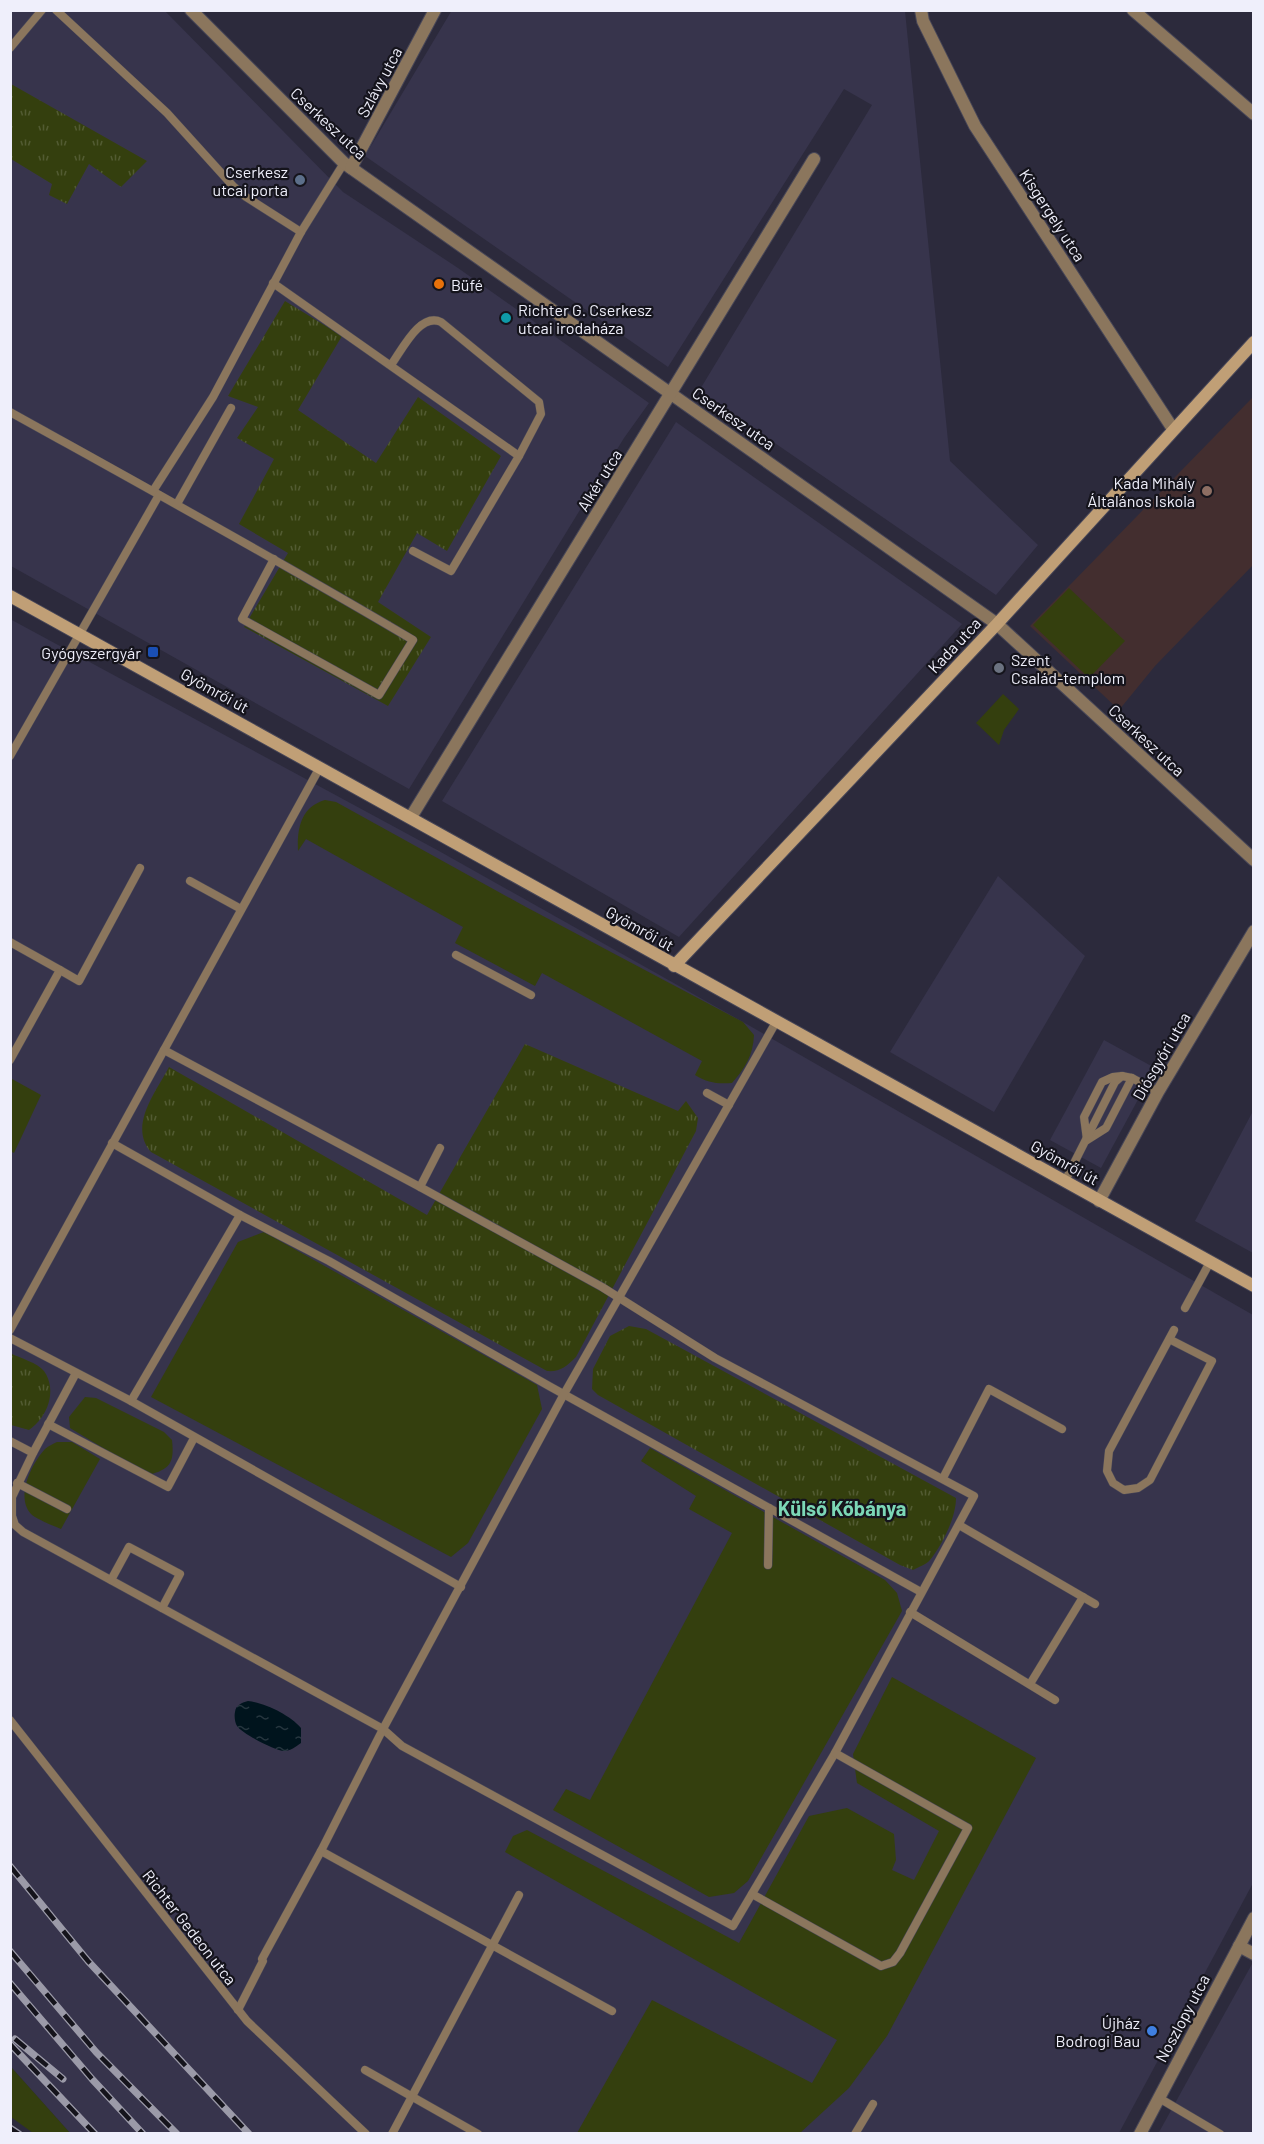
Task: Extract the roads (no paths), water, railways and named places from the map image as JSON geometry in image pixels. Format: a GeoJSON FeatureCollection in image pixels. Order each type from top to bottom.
{"type":"FeatureCollection","features":[{"type":"Feature","properties":{"kind":"street","name":"Cserkesz utca"},"geometry":{"type":"LineString","coordinates":[[191,10],[347,166],[997,624],[1254,860]]}},
{"type":"Feature","properties":{"kind":"street","name":"Szlávy utca"},"geometry":{"type":"LineString","coordinates":[[347,166],[435,10]]}},
{"type":"Feature","properties":{"kind":"street","name":"Kisgergely utca"},"geometry":{"type":"LineString","coordinates":[[921,10],[923,21],[975,126],[1173,429]]}},
{"type":"Feature","properties":{"kind":"street"},"geometry":{"type":"LineString","coordinates":[[1133,10],[1254,114]]}},
{"type":"Feature","properties":{"kind":"street","name":"Alkér utca"},"geometry":{"type":"LineString","coordinates":[[411,817],[814,159]]}},
{"type":"Feature","properties":{"kind":"street","name":"Kada utca"},"geometry":{"type":"LineString","coordinates":[[674,966],[997,624],[1254,342]]}},
{"type":"Feature","properties":{"kind":"street","name":"Gyömrői út"},"geometry":{"type":"LineString","coordinates":[[10,596],[1254,1286]]}},
{"type":"Feature","properties":{"kind":"street","name":"Diósgyőri utca"},"geometry":{"type":"LineString","coordinates":[[1099,1201],[1158,1092],[1254,931]]}},
{"type":"Feature","properties":{"kind":"street","name":"Noszlopy utca"},"geometry":{"type":"LineString","coordinates":[[1140,2133],[1254,1918]]}},
{"type":"Feature","properties":{"kind":"street"},"geometry":{"type":"LineString","coordinates":[[1239,1946],[1254,1954]]}},
{"type":"Feature","properties":{"kind":"lane"},"geometry":{"type":"LineString","coordinates":[[10,48],[42,10]]}},
{"type":"Feature","properties":{"kind":"lane"},"geometry":{"type":"LineString","coordinates":[[56,10],[167,113],[233,186],[246,197],[301,232]]}},
{"type":"Feature","properties":{"kind":"lane"},"geometry":{"type":"LineString","coordinates":[[10,756],[156,493],[213,397],[301,232],[347,166]]}},
{"type":"Feature","properties":{"kind":"lane"},"geometry":{"type":"LineString","coordinates":[[273,283],[519,456]]}},
{"type":"Feature","properties":{"kind":"lane"},"geometry":{"type":"LineString","coordinates":[[391,365],[424,322],[433,319],[441,322],[539,402],[541,414],[519,456],[451,571],[413,551]]}},
{"type":"Feature","properties":{"kind":"lane"},"geometry":{"type":"LineString","coordinates":[[177,504],[231,408]]}},
{"type":"Feature","properties":{"kind":"lane"},"geometry":{"type":"LineString","coordinates":[[10,412],[177,504],[274,559],[413,640],[379,695],[242,619],[274,559]]}},
{"type":"Feature","properties":{"kind":"lane"},"geometry":{"type":"LineString","coordinates":[[10,1330],[320,767]]}},
{"type":"Feature","properties":{"kind":"lane"},"geometry":{"type":"LineString","coordinates":[[10,942],[79,981],[140,868]]}},
{"type":"Feature","properties":{"kind":"lane"},"geometry":{"type":"LineString","coordinates":[[190,881],[241,909]]}},
{"type":"Feature","properties":{"kind":"lane"},"geometry":{"type":"LineString","coordinates":[[456,954],[531,995]]}},
{"type":"Feature","properties":{"kind":"lane"},"geometry":{"type":"LineString","coordinates":[[10,1060],[60,970]]}},
{"type":"Feature","properties":{"kind":"lane"},"geometry":{"type":"LineString","coordinates":[[238,2010],[262,1959],[321,1851],[382,1729],[564,1394],[776,1022]]}},
{"type":"Feature","properties":{"kind":"lane"},"geometry":{"type":"LineString","coordinates":[[76,1373],[17,1483],[12,1497],[11,1507],[15,1525],[23,1532],[382,1729],[402,1746],[733,1926],[835,1753],[974,1496],[715,1358],[619,1298],[420,1187],[164,1050]]}},
{"type":"Feature","properties":{"kind":"lane"},"geometry":{"type":"LineString","coordinates":[[1087,1140],[1084,1117],[1102,1082],[1122,1076],[1132,1078],[1158,1092]]}},
{"type":"Feature","properties":{"kind":"lane"},"geometry":{"type":"LineString","coordinates":[[1065,1181],[1115,1082],[1122,1076]]}},
{"type":"Feature","properties":{"kind":"lane"},"geometry":{"type":"LineString","coordinates":[[1087,1140],[1106,1128],[1132,1078]]}},
{"type":"Feature","properties":{"kind":"lane"},"geometry":{"type":"LineString","coordinates":[[707,1093],[729,1105]]}},
{"type":"Feature","properties":{"kind":"lane"},"geometry":{"type":"LineString","coordinates":[[112,1143],[240,1215],[329,1261],[921,1592]]}},
{"type":"Feature","properties":{"kind":"lane"},"geometry":{"type":"LineString","coordinates":[[420,1187],[440,1148]]}},
{"type":"Feature","properties":{"kind":"lane"},"geometry":{"type":"LineString","coordinates":[[131,1401],[240,1215]]}},
{"type":"Feature","properties":{"kind":"lane"},"geometry":{"type":"LineString","coordinates":[[1185,1308],[1209,1262]]}},
{"type":"Feature","properties":{"kind":"lane"},"geometry":{"type":"LineString","coordinates":[[1169,1339],[1212,1361],[1150,1480],[1138,1488],[1124,1490],[1113,1483],[1107,1471],[1109,1451],[1169,1339],[1174,1330]]}},
{"type":"Feature","properties":{"kind":"lane"},"geometry":{"type":"LineString","coordinates":[[10,1338],[131,1401],[461,1587]]}},
{"type":"Feature","properties":{"kind":"lane"},"geometry":{"type":"LineString","coordinates":[[943,1478],[989,1389],[1062,1429]]}},
{"type":"Feature","properties":{"kind":"lane"},"geometry":{"type":"LineString","coordinates":[[48,1424],[168,1487],[194,1438]]}},
{"type":"Feature","properties":{"kind":"lane"},"geometry":{"type":"LineString","coordinates":[[10,1441],[33,1453]]}},
{"type":"Feature","properties":{"kind":"lane"},"geometry":{"type":"LineString","coordinates":[[17,1483],[67,1509]]}},
{"type":"Feature","properties":{"kind":"lane"},"geometry":{"type":"LineString","coordinates":[[768,1565],[769,1508]]}},
{"type":"Feature","properties":{"kind":"lane"},"geometry":{"type":"LineString","coordinates":[[959,1525],[1095,1604]]}},
{"type":"Feature","properties":{"kind":"lane"},"geometry":{"type":"LineString","coordinates":[[111,1580],[129,1547],[180,1574],[162,1608]]}},
{"type":"Feature","properties":{"kind":"lane"},"geometry":{"type":"LineString","coordinates":[[1030,1684],[1083,1597]]}},
{"type":"Feature","properties":{"kind":"lane"},"geometry":{"type":"LineString","coordinates":[[910,1612],[1055,1700]]}},
{"type":"Feature","properties":{"kind":"lane","name":"Richter Gedeon utca"},"geometry":{"type":"LineString","coordinates":[[10,1720],[247,2021],[366,2133]]}},
{"type":"Feature","properties":{"kind":"lane"},"geometry":{"type":"LineString","coordinates":[[752,1894],[881,1966],[893,1962],[900,1953],[968,1828],[835,1753]]}},
{"type":"Feature","properties":{"kind":"lane"},"geometry":{"type":"LineString","coordinates":[[321,1851],[612,2011]]}},
{"type":"Feature","properties":{"kind":"lane"},"geometry":{"type":"LineString","coordinates":[[392,2133],[519,1895]]}},
{"type":"Feature","properties":{"kind":"lane"},"geometry":{"type":"LineString","coordinates":[[365,2070],[478,2133]]}},
{"type":"Feature","properties":{"kind":"lane"},"geometry":{"type":"LineString","coordinates":[[1159,2098],[1220,2133]]}},
{"type":"Feature","properties":{"kind":"lane"},"geometry":{"type":"LineString","coordinates":[[855,2133],[873,2104]]}},
{"type":"Feature","properties":{"kind":"water"},"geometry":{"type":"Polygon","coordinates":[[[248,1701],[284,1714],[301,1728],[301,1743],[284,1751],[245,1733],[237,1726],[235,1715],[236,1708],[248,1701]]]}},
{"type":"Feature","properties":{"kind":"railway"},"geometry":{"type":"LineString","coordinates":[[10,1866],[88,1961],[249,2134]]}},
{"type":"Feature","properties":{"kind":"railway"},"geometry":{"type":"LineString","coordinates":[[10,1951],[96,2052],[177,2134]]}},
{"type":"Feature","properties":{"kind":"railway"},"geometry":{"type":"LineString","coordinates":[[10,1983],[92,2079],[143,2134]]}},
{"type":"Feature","properties":{"kind":"railway"},"geometry":{"type":"LineString","coordinates":[[15,2039],[63,2079]]}},
{"type":"Feature","properties":{"kind":"railway"},"geometry":{"type":"LineString","coordinates":[[10,2044],[95,2134]]}},
{"type":"Feature","properties":{"kind":"railway"},"geometry":{"type":"LineString","coordinates":[[10,2128],[19,2134]]}},
{"type":"Feature","properties":{"kind":"place","name":"Cserkesz utcai porta"},"geometry":{"type":"Point","coordinates":[300,180]}},
{"type":"Feature","properties":{"kind":"place","name":"Büfé"},"geometry":{"type":"Point","coordinates":[439,284]}},
{"type":"Feature","properties":{"kind":"place","name":"Richter G. Cserkesz utcai irodaháza"},"geometry":{"type":"Point","coordinates":[506,318]}},
{"type":"Feature","properties":{"kind":"place","name":"Kada Mihály Általános Iskola"},"geometry":{"type":"Point","coordinates":[1207,491]}},
{"type":"Feature","properties":{"kind":"place","name":"Gyógyszergyár"},"geometry":{"type":"Point","coordinates":[153,652]}},
{"type":"Feature","properties":{"kind":"place","name":"Szent Család-templom"},"geometry":{"type":"Point","coordinates":[999,668]}},
{"type":"Feature","properties":{"kind":"place","name":"Újház Bodrogi Bau"},"geometry":{"type":"Point","coordinates":[1152,2031]}},
{"type":"Feature","properties":{"kind":"district","name":"Külső Kőbánya"},"geometry":{"type":"Point","coordinates":[842,1508]}}]}
